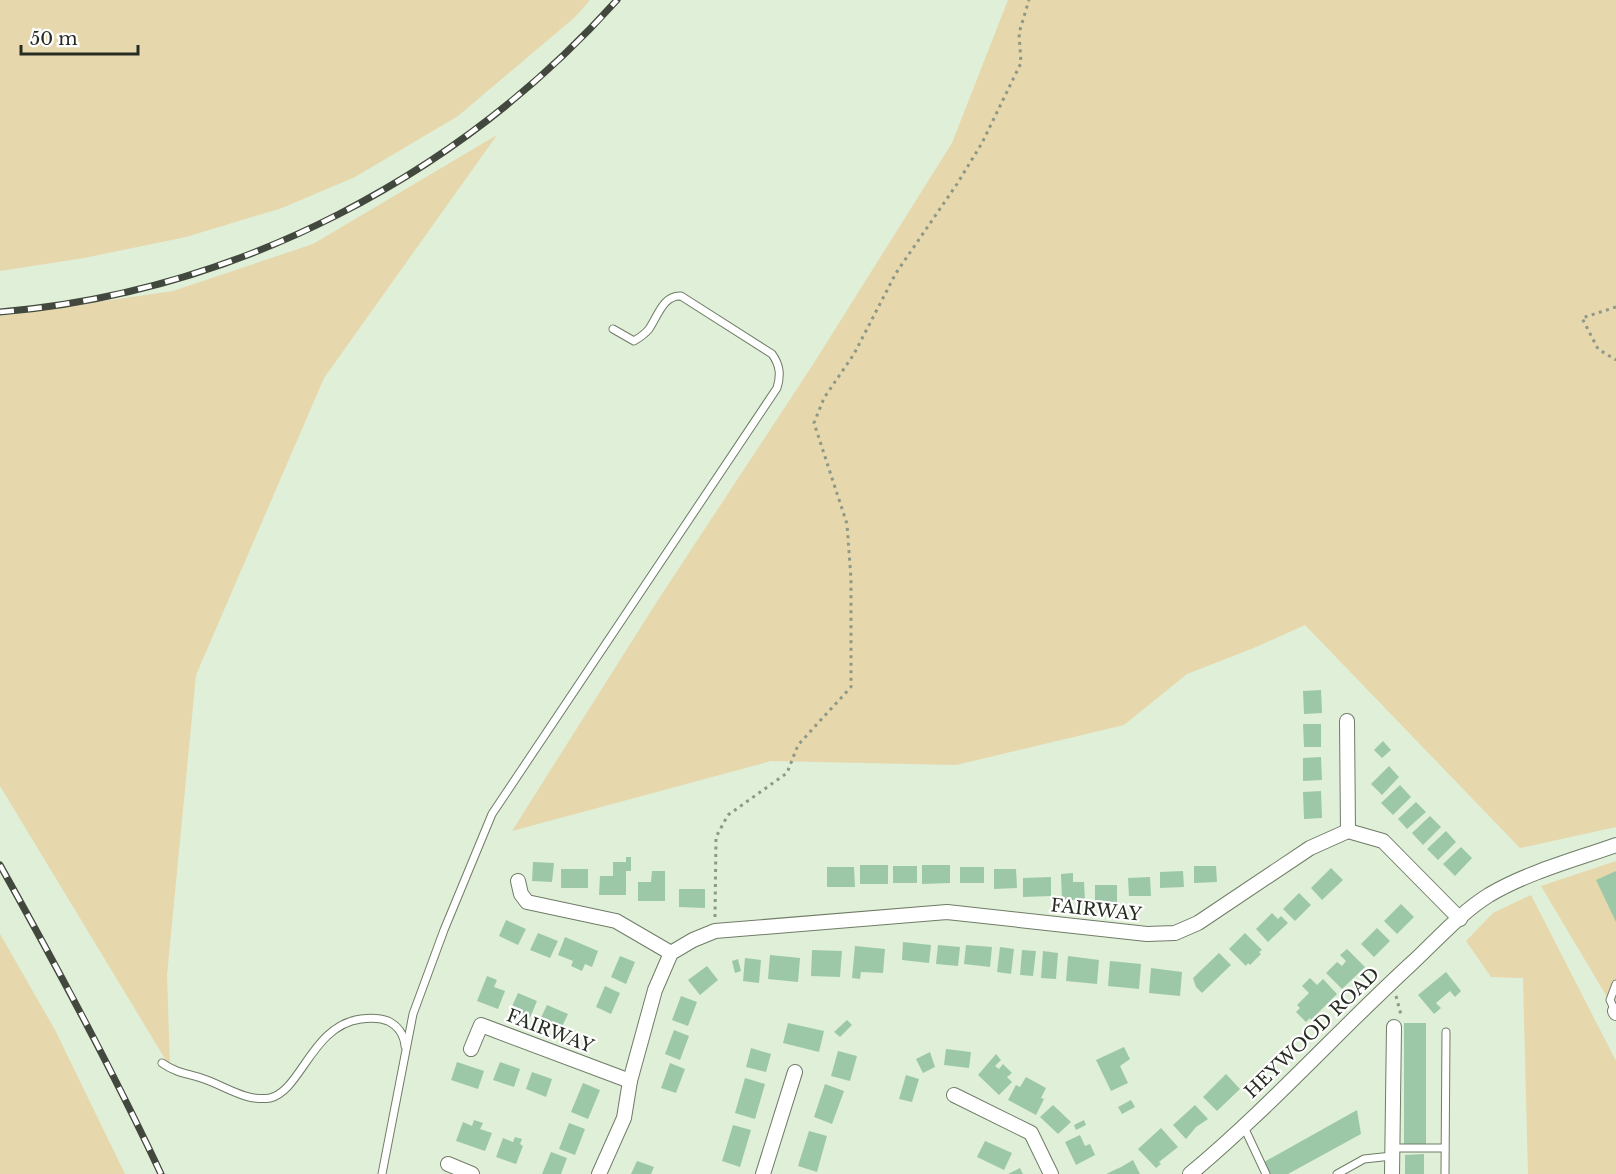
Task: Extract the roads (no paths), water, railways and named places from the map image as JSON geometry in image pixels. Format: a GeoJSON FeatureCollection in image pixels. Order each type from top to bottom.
{"type":"FeatureCollection","features":[{"type":"Feature","properties":{"kind":"street"},"geometry":{"type":"LineString","coordinates":[[1347,721],[1348,831],[1383,841],[1460,919]]}},
{"type":"Feature","properties":{"kind":"street","name":"FAIRWAY"},"geometry":{"type":"LineString","coordinates":[[672,953],[693,940],[715,931],[946,912],[1147,934],[1175,933],[1198,923],[1310,848],[1348,831]]}},
{"type":"Feature","properties":{"kind":"street","name":"HEYWOOD ROAD"},"geometry":{"type":"LineString","coordinates":[[1194,1173],[1387,986],[1460,919],[1489,896],[1534,874],[1616,845]]}},
{"type":"Feature","properties":{"kind":"street"},"geometry":{"type":"LineString","coordinates":[[518,881],[521,894],[527,902],[616,921],[672,953],[655,990],[630,1081],[624,1118],[599,1174]]}},
{"type":"Feature","properties":{"kind":"street","name":"FAIRWAY"},"geometry":{"type":"LineString","coordinates":[[471,1049],[481,1025],[630,1081]]}},
{"type":"Feature","properties":{"kind":"street"},"geometry":{"type":"LineString","coordinates":[[1392,1174],[1394,1027]]}},
{"type":"Feature","properties":{"kind":"street"},"geometry":{"type":"LineString","coordinates":[[763,1174],[795,1072]]}},
{"type":"Feature","properties":{"kind":"street"},"geometry":{"type":"LineString","coordinates":[[954,1095],[1031,1133],[1051,1174]]}},
{"type":"Feature","properties":{"kind":"street"},"geometry":{"type":"LineString","coordinates":[[448,1164],[472,1174]]}},
{"type":"Feature","properties":{"kind":"lane"},"geometry":{"type":"LineString","coordinates":[[382,1174],[413,1014],[444,930],[492,814],[777,388],[780,379],[779,367],[771,354],[681,296],[675,296],[666,301],[648,330],[634,341],[613,329]]}},
{"type":"Feature","properties":{"kind":"lane"},"geometry":{"type":"LineString","coordinates":[[1615,1012],[1610,1000],[1616,984]]}},
{"type":"Feature","properties":{"kind":"lane"},"geometry":{"type":"LineString","coordinates":[[162,1063],[180,1074],[206,1080],[233,1092],[252,1097],[270,1098],[281,1093],[288,1086],[317,1046],[341,1025],[356,1019],[375,1018],[396,1026],[404,1039],[405,1055]]}},
{"type":"Feature","properties":{"kind":"lane"},"geometry":{"type":"LineString","coordinates":[[1445,1174],[1446,1032]]}},
{"type":"Feature","properties":{"kind":"lane"},"geometry":{"type":"LineString","coordinates":[[1243,1125],[1266,1174]]}},
{"type":"Feature","properties":{"kind":"lane"},"geometry":{"type":"LineString","coordinates":[[1337,1174],[1364,1159],[1392,1152],[1444,1148]]}},
{"type":"Feature","properties":{"kind":"railway"},"geometry":{"type":"LineString","coordinates":[[0,312],[88,300],[174,280],[258,251],[338,214],[415,171],[487,120],[555,63],[617,0]]}},
{"type":"Feature","properties":{"kind":"railway"},"geometry":{"type":"LineString","coordinates":[[0,865],[84,1018],[161,1174]]}}]}
